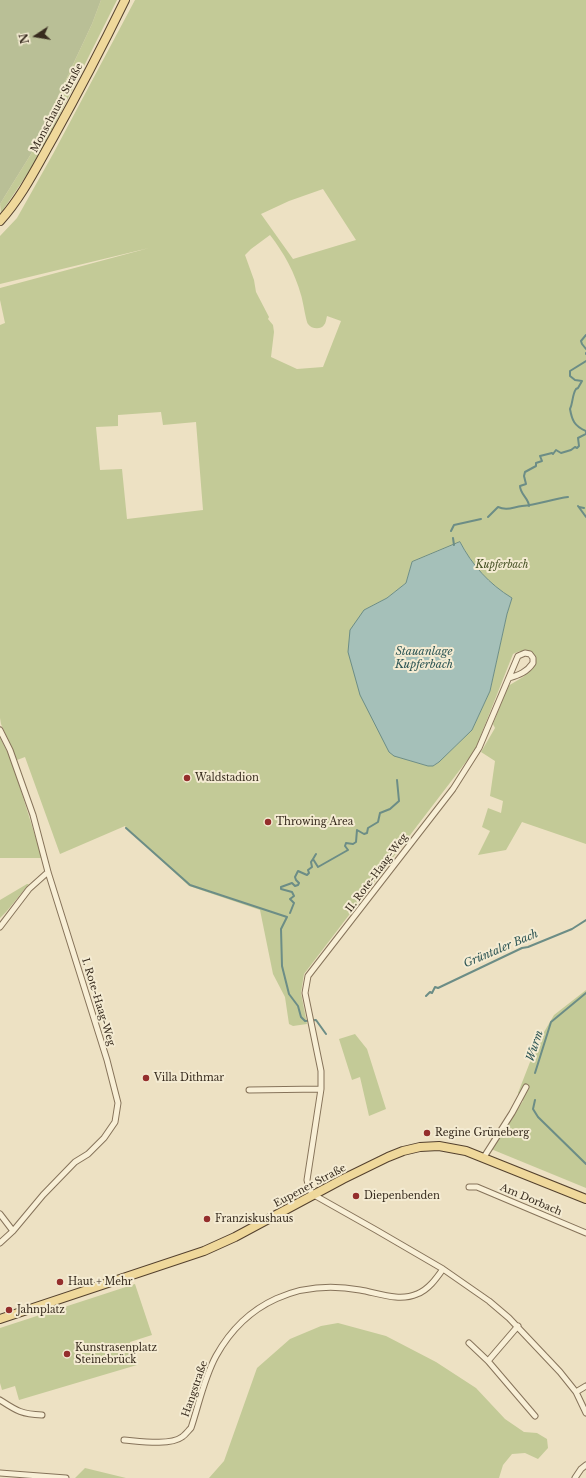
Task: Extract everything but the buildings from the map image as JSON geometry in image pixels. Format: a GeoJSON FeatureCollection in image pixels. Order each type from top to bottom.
{"type":"FeatureCollection","features":[{"type":"Feature","properties":{"kind":"main road","name":"Monschauer Straße"},"geometry":{"type":"LineString","coordinates":[[0,221],[36,168],[72,104],[125,0]]}},
{"type":"Feature","properties":{"kind":"main road","name":"Eupener Straße"},"geometry":{"type":"LineString","coordinates":[[0,1318],[204,1251],[235,1237],[343,1179],[388,1157],[425,1146],[445,1147],[466,1151],[586,1199]]}},
{"type":"Feature","properties":{"kind":"street","name":"II. Rote-Haag-Weg"},"geometry":{"type":"LineString","coordinates":[[314,1195],[309,1189],[307,1180],[321,1089],[321,1071],[305,992],[308,976],[347,928],[453,789],[479,748],[518,656],[525,653],[530,654],[533,658],[533,663],[530,668],[522,674],[509,678]]}},
{"type":"Feature","properties":{"kind":"street","name":"I. Rote-Haag-Weg"},"geometry":{"type":"LineString","coordinates":[[0,730],[10,750],[33,815],[48,872],[107,1060],[118,1103],[116,1122],[104,1138],[88,1154],[75,1162],[43,1195],[13,1231],[0,1243]]}},
{"type":"Feature","properties":{"kind":"street"},"geometry":{"type":"LineString","coordinates":[[0,927],[29,889],[48,872]]}},
{"type":"Feature","properties":{"kind":"street"},"geometry":{"type":"LineString","coordinates":[[484,1157],[512,1113],[526,1087]]}},
{"type":"Feature","properties":{"kind":"street"},"geometry":{"type":"LineString","coordinates":[[249,1090],[321,1089]]}},
{"type":"Feature","properties":{"kind":"street","name":"Am Dorbach"},"geometry":{"type":"LineString","coordinates":[[469,1187],[477,1187],[586,1233]]}},
{"type":"Feature","properties":{"kind":"street"},"geometry":{"type":"LineString","coordinates":[[314,1195],[443,1269],[489,1301],[518,1326],[560,1372],[576,1392],[586,1413]]}},
{"type":"Feature","properties":{"kind":"street"},"geometry":{"type":"LineString","coordinates":[[0,1214],[13,1231]]}},
{"type":"Feature","properties":{"kind":"street","name":"Hangstraße"},"geometry":{"type":"LineString","coordinates":[[124,1440],[162,1442],[181,1438],[191,1428],[211,1367],[224,1343],[244,1319],[260,1307],[293,1292],[336,1286],[382,1295],[400,1297],[416,1295],[425,1290],[443,1269]]}},
{"type":"Feature","properties":{"kind":"street"},"geometry":{"type":"LineString","coordinates":[[488,1361],[518,1326]]}},
{"type":"Feature","properties":{"kind":"street"},"geometry":{"type":"LineString","coordinates":[[469,1343],[488,1361],[535,1416]]}},
{"type":"Feature","properties":{"kind":"street"},"geometry":{"type":"LineString","coordinates":[[576,1392],[586,1386]]}},
{"type":"Feature","properties":{"kind":"street"},"geometry":{"type":"LineString","coordinates":[[0,1400],[24,1414],[42,1415]]}},
{"type":"Feature","properties":{"kind":"street"},"geometry":{"type":"LineString","coordinates":[[575,1478],[581,1469],[586,1465]]}},
{"type":"Feature","properties":{"kind":"street"},"geometry":{"type":"LineString","coordinates":[[0,1474],[66,1478]]}},
{"type":"Feature","properties":{"kind":"green space"},"geometry":{"type":"Polygon","coordinates":[[[0,0],[101,0],[92,24],[31,154],[0,204],[0,0]]]}},
{"type":"Feature","properties":{"kind":"green space"},"geometry":{"type":"Polygon","coordinates":[[[101,0],[117,0],[46,142],[28,173],[1,213],[0,204],[31,154],[92,24],[101,0]]]}},
{"type":"Feature","properties":{"kind":"green space"},"geometry":{"type":"Polygon","coordinates":[[[135,0],[586,0],[586,844],[522,822],[506,850],[478,855],[490,831],[482,827],[488,808],[501,813],[503,801],[490,796],[495,761],[481,752],[495,728],[493,724],[508,686],[523,677],[536,663],[535,656],[529,652],[522,651],[513,654],[475,750],[304,974],[301,993],[307,1024],[293,1026],[289,1024],[285,997],[273,974],[260,910],[189,886],[125,826],[60,854],[25,757],[17,760],[1,724],[0,325],[5,323],[0,300],[0,288],[149,248],[0,284],[0,236],[17,218],[135,0]],[[323,189],[289,201],[261,214],[293,259],[356,240],[323,189]],[[270,235],[245,255],[254,280],[256,292],[269,317],[268,319],[273,325],[274,332],[271,357],[297,369],[323,367],[341,321],[327,316],[323,327],[314,328],[309,326],[299,287],[284,256],[270,235]],[[161,412],[118,415],[118,426],[96,427],[100,470],[122,469],[127,519],[203,510],[196,422],[163,425],[161,412]],[[460,542],[412,562],[406,583],[387,598],[364,610],[395,756],[428,766],[433,766],[472,730],[490,691],[512,598],[496,587],[482,573],[460,542]]]}},
{"type":"Feature","properties":{"kind":"green space"},"geometry":{"type":"Polygon","coordinates":[[[0,737],[12,762],[42,858],[0,858],[0,737]]]}},
{"type":"Feature","properties":{"kind":"green space"},"geometry":{"type":"Polygon","coordinates":[[[29,884],[0,918],[0,900],[29,884]]]}},
{"type":"Feature","properties":{"kind":"green space"},"geometry":{"type":"Polygon","coordinates":[[[586,990],[586,1188],[491,1149],[523,1101],[518,1093],[537,1044],[554,1015],[586,990]]]}},
{"type":"Feature","properties":{"kind":"green space"},"geometry":{"type":"Polygon","coordinates":[[[355,1034],[367,1049],[386,1109],[369,1116],[360,1077],[352,1080],[339,1039],[355,1034]]]}},
{"type":"Feature","properties":{"kind":"green space","name":"Kunstrasenplatz Steinebrück"},"geometry":{"type":"Polygon","coordinates":[[[135,1284],[152,1335],[130,1342],[137,1365],[19,1400],[15,1386],[2,1390],[0,1383],[0,1328],[135,1284]]]}},
{"type":"Feature","properties":{"kind":"green space"},"geometry":{"type":"Polygon","coordinates":[[[338,1323],[386,1336],[436,1362],[476,1388],[505,1419],[524,1432],[537,1433],[547,1439],[548,1448],[538,1459],[525,1453],[512,1454],[503,1465],[499,1478],[209,1478],[224,1461],[257,1368],[290,1339],[321,1326],[338,1323]]]}},
{"type":"Feature","properties":{"kind":"green space"},"geometry":{"type":"Polygon","coordinates":[[[85,1468],[126,1478],[75,1478],[85,1468]]]}},
{"type":"Feature","properties":{"kind":"water","name":"Stauanlage Kupferbach"},"geometry":{"type":"Polygon","coordinates":[[[460,542],[482,573],[496,587],[512,598],[490,691],[472,730],[439,762],[433,766],[428,766],[394,756],[389,752],[360,695],[348,652],[350,630],[364,610],[387,598],[406,583],[412,562],[460,542]]]}},
{"type":"Feature","properties":{"kind":"waterway"},"geometry":{"type":"LineString","coordinates":[[586,335],[581,341],[586,349]]}},
{"type":"Feature","properties":{"kind":"waterway"},"geometry":{"type":"LineString","coordinates":[[586,361],[570,371],[570,376],[575,380],[582,381],[575,391],[570,409],[574,422],[586,431],[586,434]]}},
{"type":"Feature","properties":{"kind":"waterway"},"geometry":{"type":"LineString","coordinates":[[529,506],[528,501],[520,489],[520,486],[526,484],[524,476],[525,472],[536,466],[536,463],[542,461],[540,456],[553,454],[556,450],[561,453],[575,447],[577,448],[579,446],[578,438],[586,434]]}},
{"type":"Feature","properties":{"kind":"waterway","name":"Kupferbach"},"geometry":{"type":"LineString","coordinates":[[488,517],[498,507],[504,509],[568,497]]}},
{"type":"Feature","properties":{"kind":"waterway","name":"Kupferbach"},"geometry":{"type":"LineString","coordinates":[[578,506],[586,517]]}},
{"type":"Feature","properties":{"kind":"waterway","name":"Kupferbach"},"geometry":{"type":"LineString","coordinates":[[579,507],[584,508]]}},
{"type":"Feature","properties":{"kind":"waterway","name":"Kupferbach"},"geometry":{"type":"LineString","coordinates":[[451,531],[454,525],[481,519]]}},
{"type":"Feature","properties":{"kind":"waterway","name":"Kupferbach"},"geometry":{"type":"LineString","coordinates":[[453,538],[454,545]]}},
{"type":"Feature","properties":{"kind":"waterway","name":"Kupferbach"},"geometry":{"type":"LineString","coordinates":[[290,913],[294,903],[290,899],[294,896],[292,892],[281,889],[281,887],[292,883],[295,886],[298,885],[299,883],[295,877],[298,871],[307,875],[309,873],[308,870],[312,867],[311,862],[313,859],[318,867],[348,850],[345,846],[346,843],[353,844],[356,842],[357,830],[364,834],[367,833],[368,828],[378,822],[380,813],[390,809],[399,801],[397,780]]}},
{"type":"Feature","properties":{"kind":"waterway"},"geometry":{"type":"LineString","coordinates":[[126,828],[190,885],[287,917],[281,929],[282,966],[289,994],[298,1006],[301,1017],[305,1021],[316,1020],[326,1034]]}},
{"type":"Feature","properties":{"kind":"waterway","name":"Kupferbach"},"geometry":{"type":"LineString","coordinates":[[313,859],[316,854]]}},
{"type":"Feature","properties":{"kind":"waterway","name":"Grüntaler Bach"},"geometry":{"type":"LineString","coordinates":[[426,996],[430,992],[432,993],[435,987],[438,988],[522,948],[572,929],[586,920]]}},
{"type":"Feature","properties":{"kind":"waterway","name":"Wurm"},"geometry":{"type":"LineString","coordinates":[[535,1073],[551,1022],[586,993]]}},
{"type":"Feature","properties":{"kind":"waterway","name":"Wurm"},"geometry":{"type":"LineString","coordinates":[[535,1100],[533,1109],[538,1117],[586,1164]]}},
{"type":"Feature","properties":{"kind":"place","name":"Waldstadion"},"geometry":{"type":"Point","coordinates":[187,778]}},
{"type":"Feature","properties":{"kind":"place","name":"Throwing Area"},"geometry":{"type":"Point","coordinates":[268,822]}},
{"type":"Feature","properties":{"kind":"place","name":"Villa Dithmar"},"geometry":{"type":"Point","coordinates":[146,1078]}},
{"type":"Feature","properties":{"kind":"place","name":"Regine Grüneberg"},"geometry":{"type":"Point","coordinates":[427,1133]}},
{"type":"Feature","properties":{"kind":"place","name":"Diepenbenden"},"geometry":{"type":"Point","coordinates":[356,1196]}},
{"type":"Feature","properties":{"kind":"place","name":"Franziskushaus"},"geometry":{"type":"Point","coordinates":[207,1219]}},
{"type":"Feature","properties":{"kind":"place","name":"Haut + Mehr"},"geometry":{"type":"Point","coordinates":[60,1282]}},
{"type":"Feature","properties":{"kind":"place","name":"Jahnplatz"},"geometry":{"type":"Point","coordinates":[9,1310]}},
{"type":"Feature","properties":{"kind":"place","name":"Kunstrasenplatz Steinebrück"},"geometry":{"type":"Point","coordinates":[67,1354]}}]}
